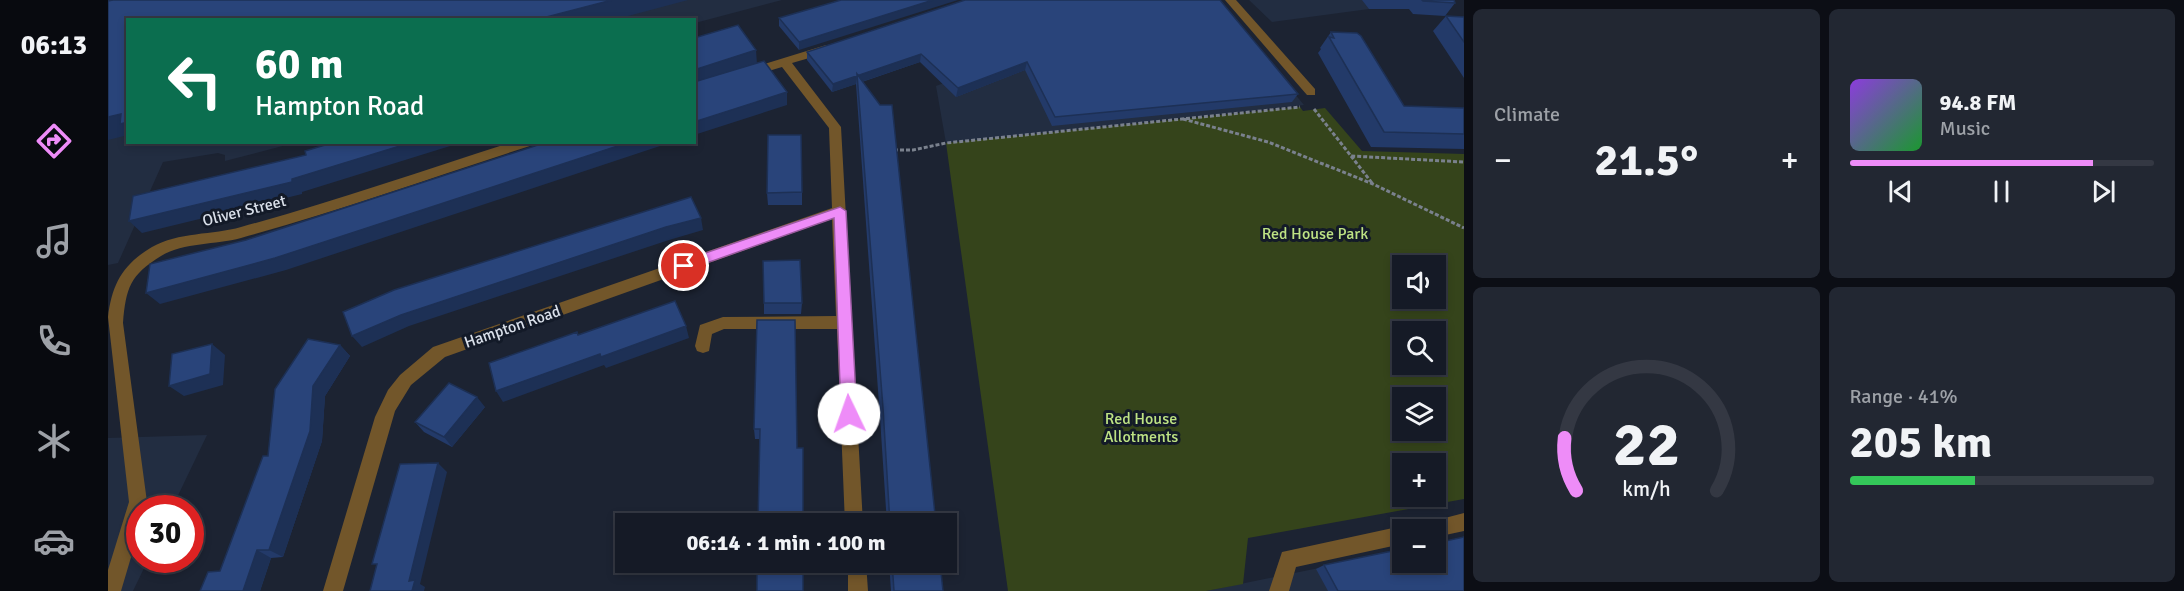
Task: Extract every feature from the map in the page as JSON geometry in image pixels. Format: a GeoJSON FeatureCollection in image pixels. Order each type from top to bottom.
{"type":"FeatureCollection","features":[{"type":"Feature","properties":{"kind":"street"},"geometry":{"type":"LineString","coordinates":[[1230,0],[1310,97]]}},
{"type":"Feature","properties":{"kind":"street"},"geometry":{"type":"LineString","coordinates":[[740,76],[841,44]]}},
{"type":"Feature","properties":{"kind":"street"},"geometry":{"type":"LineString","coordinates":[[785,62],[835,127],[854,513]]}},
{"type":"Feature","properties":{"kind":"street","name":"Oliver Street"},"geometry":{"type":"LineString","coordinates":[[111,591],[138,502],[115,322],[118,295],[130,272],[148,256],[171,246],[239,233],[522,144]]}},
{"type":"Feature","properties":{"kind":"street","name":"Hampton Road"},"geometry":{"type":"LineString","coordinates":[[333,591],[383,417],[396,390],[415,369],[439,352],[840,211]]}},
{"type":"Feature","properties":{"kind":"street"},"geometry":{"type":"LineString","coordinates":[[703,346],[705,330],[723,323],[845,322]]}},
{"type":"Feature","properties":{"kind":"street"},"geometry":{"type":"LineString","coordinates":[[1446,526],[1464,522]]}},
{"type":"Feature","properties":{"kind":"street"},"geometry":{"type":"LineString","coordinates":[[1279,591],[1288,559],[1392,537]]}},
{"type":"Feature","properties":{"kind":"street"},"geometry":{"type":"LineString","coordinates":[[857,573],[858,591]]}},
{"type":"Feature","properties":{"kind":"path"},"geometry":{"type":"LineString","coordinates":[[891,150],[913,150],[946,144],[1300,107],[1310,97],[1372,184]]}},
{"type":"Feature","properties":{"kind":"path"},"geometry":{"type":"LineString","coordinates":[[1182,119],[1268,142],[1372,184],[1464,228]]}},
{"type":"Feature","properties":{"kind":"path"},"geometry":{"type":"LineString","coordinates":[[1351,156],[1464,162]]}},
{"type":"Feature","properties":{"kind":"shaded area"},"geometry":{"type":"Polygon","coordinates":[[[108,0],[782,0],[696,23],[696,18],[126,18],[126,144],[290,144],[225,161],[225,155],[218,153],[163,162],[118,263],[108,265],[108,0]]]}},
{"type":"Feature","properties":{"kind":"shaded area"},"geometry":{"type":"Polygon","coordinates":[[[1249,0],[1390,0],[1397,9],[1369,9],[1272,22],[1249,0]]]}},
{"type":"Feature","properties":{"kind":"shaded area"},"geometry":{"type":"Polygon","coordinates":[[[1228,14],[1304,105],[946,143],[936,86],[1074,34],[1228,14]]]}},
{"type":"Feature","properties":{"kind":"shaded area"},"geometry":{"type":"Polygon","coordinates":[[[207,435],[178,495],[126,495],[126,573],[142,573],[133,591],[108,591],[108,438],[207,435]]]}},
{"type":"Feature","properties":{"kind":"shaded area"},"geometry":{"type":"Polygon","coordinates":[[[1392,553],[1392,573],[1446,572],[1464,591],[1206,591],[1392,553]]]}},
{"type":"Feature","properties":{"kind":"green space","name":"Red House Allotments"},"geometry":{"type":"Polygon","coordinates":[[[1300,107],[1303,111],[1325,108],[1362,151],[1464,154],[1464,499],[1446,502],[1446,453],[1392,453],[1392,507],[1420,507],[1248,538],[1243,584],[1206,591],[1008,591],[946,143],[1300,107]]]}},
{"type":"Feature","properties":{"kind":"building"},"geometry":{"type":"Polygon","coordinates":[[[612,0],[543,18],[126,18],[126,122],[120,124],[121,114],[108,117],[108,1],[612,0]]]}},
{"type":"Feature","properties":{"kind":"building"},"geometry":{"type":"Polygon","coordinates":[[[841,0],[933,0],[799,42],[779,18],[841,0]]]}},
{"type":"Feature","properties":{"kind":"building"},"geometry":{"type":"Polygon","coordinates":[[[965,0],[1220,0],[1298,94],[1055,117],[1027,62],[958,88],[921,54],[833,84],[807,52],[965,0]]]}},
{"type":"Feature","properties":{"kind":"building"},"geometry":{"type":"Polygon","coordinates":[[[1454,0],[1455,3],[1423,1],[1454,0]]]}},
{"type":"Feature","properties":{"kind":"building"},"geometry":{"type":"Polygon","coordinates":[[[1446,16],[1464,17],[1464,42],[1446,16]]]}},
{"type":"Feature","properties":{"kind":"building"},"geometry":{"type":"Polygon","coordinates":[[[738,25],[756,50],[696,69],[696,37],[738,25]]]}},
{"type":"Feature","properties":{"kind":"building"},"geometry":{"type":"Polygon","coordinates":[[[1331,32],[1357,33],[1361,36],[1404,106],[1464,108],[1464,134],[1384,132],[1329,37],[1334,38],[1331,32]]]}},
{"type":"Feature","properties":{"kind":"building"},"geometry":{"type":"Polygon","coordinates":[[[764,61],[787,92],[696,121],[696,81],[764,61]]]}},
{"type":"Feature","properties":{"kind":"building"},"geometry":{"type":"Polygon","coordinates":[[[857,74],[880,105],[892,105],[935,513],[889,513],[857,74]]]}},
{"type":"Feature","properties":{"kind":"building"},"geometry":{"type":"Polygon","coordinates":[[[768,135],[801,135],[802,192],[767,193],[768,135]]]}},
{"type":"Feature","properties":{"kind":"building"},"geometry":{"type":"Polygon","coordinates":[[[328,144],[406,144],[292,179],[292,182],[129,221],[133,196],[306,155],[305,151],[328,144]]]}},
{"type":"Feature","properties":{"kind":"building"},"geometry":{"type":"Polygon","coordinates":[[[541,144],[624,144],[275,258],[146,293],[150,264],[246,240],[541,144]]]}},
{"type":"Feature","properties":{"kind":"building"},"geometry":{"type":"Polygon","coordinates":[[[691,197],[701,218],[666,227],[401,315],[352,336],[343,312],[394,290],[691,197]]]}},
{"type":"Feature","properties":{"kind":"building"},"geometry":{"type":"Polygon","coordinates":[[[800,260],[802,303],[764,303],[763,261],[800,260]]]}},
{"type":"Feature","properties":{"kind":"building"},"geometry":{"type":"Polygon","coordinates":[[[675,301],[686,326],[601,357],[600,354],[496,391],[489,363],[675,301]]]}},
{"type":"Feature","properties":{"kind":"building"},"geometry":{"type":"Polygon","coordinates":[[[757,320],[795,320],[797,448],[803,448],[803,513],[758,513],[760,429],[754,429],[757,320]]]}},
{"type":"Feature","properties":{"kind":"building"},"geometry":{"type":"Polygon","coordinates":[[[308,339],[340,345],[313,386],[310,431],[269,550],[257,550],[243,591],[200,591],[208,572],[220,571],[263,456],[268,456],[275,389],[308,339]]]}},
{"type":"Feature","properties":{"kind":"building"},"geometry":{"type":"Polygon","coordinates":[[[212,344],[210,374],[169,386],[172,354],[212,344]]]}},
{"type":"Feature","properties":{"kind":"building"},"geometry":{"type":"Polygon","coordinates":[[[449,383],[477,397],[444,437],[415,422],[449,383]]]}},
{"type":"Feature","properties":{"kind":"building"},"geometry":{"type":"Polygon","coordinates":[[[438,463],[409,581],[415,580],[412,591],[370,591],[377,564],[372,564],[400,464],[438,463]]]}},
{"type":"Feature","properties":{"kind":"building"},"geometry":{"type":"Polygon","coordinates":[[[1464,537],[1464,591],[1338,591],[1324,565],[1392,551],[1392,573],[1446,573],[1446,541],[1464,537]]]}},
{"type":"Feature","properties":{"kind":"building"},"geometry":{"type":"Polygon","coordinates":[[[757,573],[803,573],[803,591],[757,591],[757,573]]]}},
{"type":"Feature","properties":{"kind":"building"},"geometry":{"type":"Polygon","coordinates":[[[893,573],[941,573],[943,591],[894,591],[893,573]]]}},
{"type":"Feature","properties":{"kind":"route"},"geometry":{"type":"LineString","coordinates":[[684,266],[840,211],[849,414]]}},
{"type":"Feature","properties":{"kind":"park label","name":"Red House Park"},"geometry":{"type":"Point","coordinates":[1315,233]}}]}
